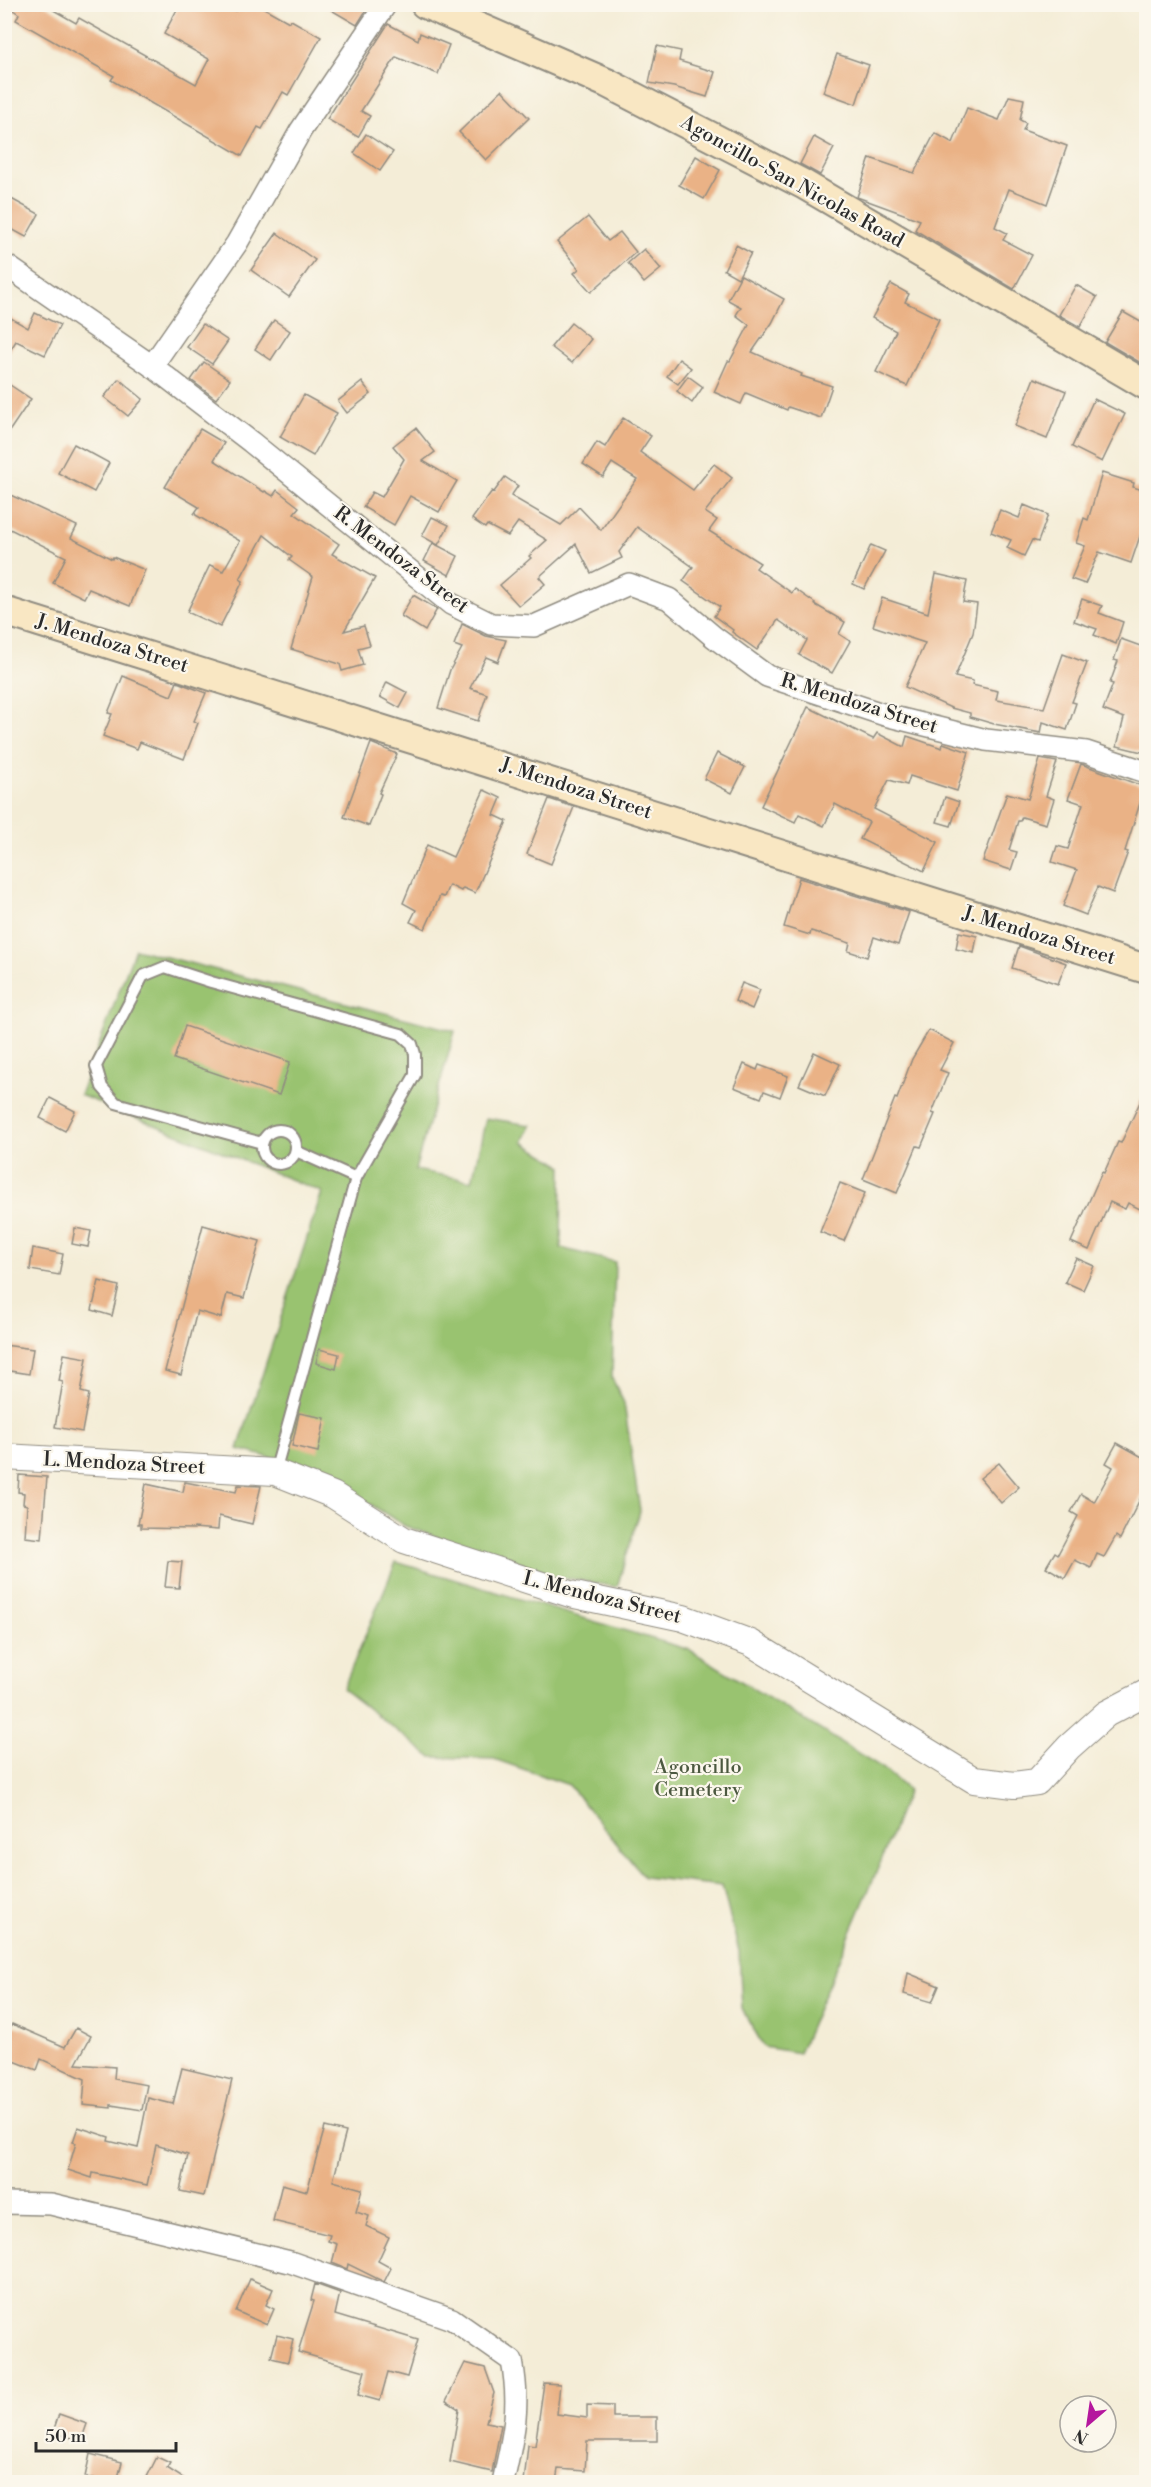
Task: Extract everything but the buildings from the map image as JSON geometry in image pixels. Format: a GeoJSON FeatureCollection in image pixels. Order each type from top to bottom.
{"type":"FeatureCollection","features":[{"type":"Feature","properties":{"kind":"main road","name":"Agoncillo-San Nicolas Road"},"geometry":{"type":"LineString","coordinates":[[425,4],[607,82],[803,184],[1146,385]]}},
{"type":"Feature","properties":{"kind":"main road","name":"J. Mendoza Street"},"geometry":{"type":"LineString","coordinates":[[4,611],[1146,969]]}},
{"type":"Feature","properties":{"kind":"street"},"geometry":{"type":"LineString","coordinates":[[152,366],[237,243],[322,96],[386,4]]}},
{"type":"Feature","properties":{"kind":"street","name":"R. Mendoza Street"},"geometry":{"type":"LineString","coordinates":[[4,264],[152,366],[251,442],[451,604],[492,624],[534,626],[629,584],[669,599],[714,637],[767,676],[885,715],[986,740],[1086,752],[1146,772]]}},
{"type":"Feature","properties":{"kind":"street","name":"L. Mendoza Street"},"geometry":{"type":"LineString","coordinates":[[4,1457],[275,1472],[333,1495],[404,1540],[570,1594],[683,1618],[751,1643],[974,1780],[1014,1785],[1037,1782],[1106,1714],[1146,1693]]}},
{"type":"Feature","properties":{"kind":"street"},"geometry":{"type":"LineString","coordinates":[[4,2203],[51,2204],[290,2262],[452,2319],[512,2361],[516,2380],[516,2426],[503,2482]]}},
{"type":"Feature","properties":{"kind":"lane"},"geometry":{"type":"LineString","coordinates":[[262,1143],[116,1103],[102,1087],[96,1066],[143,976],[165,967],[211,982],[401,1034],[412,1044],[415,1054],[415,1076],[356,1178],[275,1472]]}},
{"type":"Feature","properties":{"kind":"lane"},"geometry":{"type":"LineString","coordinates":[[278,1129],[288,1132],[295,1140],[296,1151],[290,1160],[280,1164],[270,1162],[263,1154],[262,1143],[267,1134],[278,1129]]}},
{"type":"Feature","properties":{"kind":"lane"},"geometry":{"type":"LineString","coordinates":[[296,1151],[356,1178]]}},
{"type":"Feature","properties":{"kind":"green space"},"geometry":{"type":"Polygon","coordinates":[[[135,949],[455,1031],[415,1170],[472,1181],[486,1118],[531,1125],[523,1142],[562,1166],[561,1248],[615,1262],[612,1378],[624,1403],[640,1511],[617,1587],[545,1574],[405,1526],[316,1470],[238,1449],[322,1192],[80,1095],[135,949]]]}},
{"type":"Feature","properties":{"kind":"green space","name":"Agoncillo Cemetery"},"geometry":{"type":"Polygon","coordinates":[[[396,1562],[690,1650],[881,1767],[908,1790],[881,1861],[799,2053],[764,2047],[742,2009],[739,1951],[722,1886],[644,1877],[569,1785],[494,1759],[431,1757],[343,1689],[396,1562]]]}}]}
